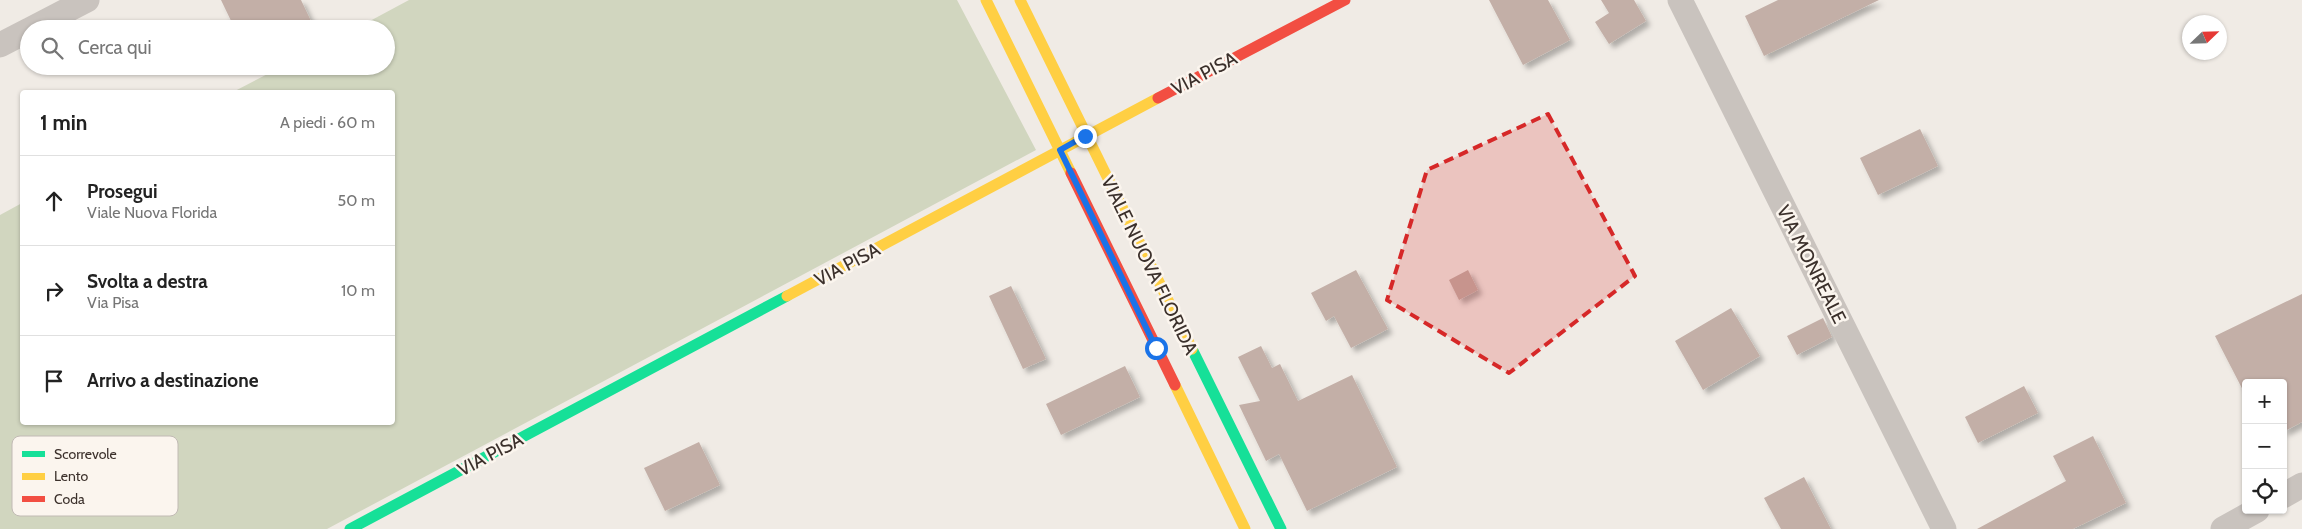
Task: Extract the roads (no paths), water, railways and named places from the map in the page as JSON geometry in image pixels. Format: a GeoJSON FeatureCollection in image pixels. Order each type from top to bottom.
{"type":"FeatureCollection","features":[{"type":"Feature","properties":{"kind":"street"},"geometry":{"type":"LineString","coordinates":[[48,20],[87,0]]}},
{"type":"Feature","properties":{"kind":"street","name":"VIALE NUOVA FLORIDA"},"geometry":{"type":"LineString","coordinates":[[986,0],[1245,529]]}},
{"type":"Feature","properties":{"kind":"street","name":"VIALE NUOVA FLORIDA"},"geometry":{"type":"LineString","coordinates":[[1020,0],[1085,136],[1281,529]]}},
{"type":"Feature","properties":{"kind":"street","name":"VIA PISA"},"geometry":{"type":"LineString","coordinates":[[350,529],[1085,136],[1345,0]]}},
{"type":"Feature","properties":{"kind":"street","name":"VIA MONREALE"},"geometry":{"type":"LineString","coordinates":[[1680,0],[1944,529]]}},
{"type":"Feature","properties":{"kind":"street"},"geometry":{"type":"LineString","coordinates":[[0,45],[20,34]]}},
{"type":"Feature","properties":{"kind":"street"},"geometry":{"type":"LineString","coordinates":[[2287,494],[2302,485]]}},
{"type":"Feature","properties":{"kind":"street"},"geometry":{"type":"LineString","coordinates":[[2223,529],[2250,514]]}}]}
